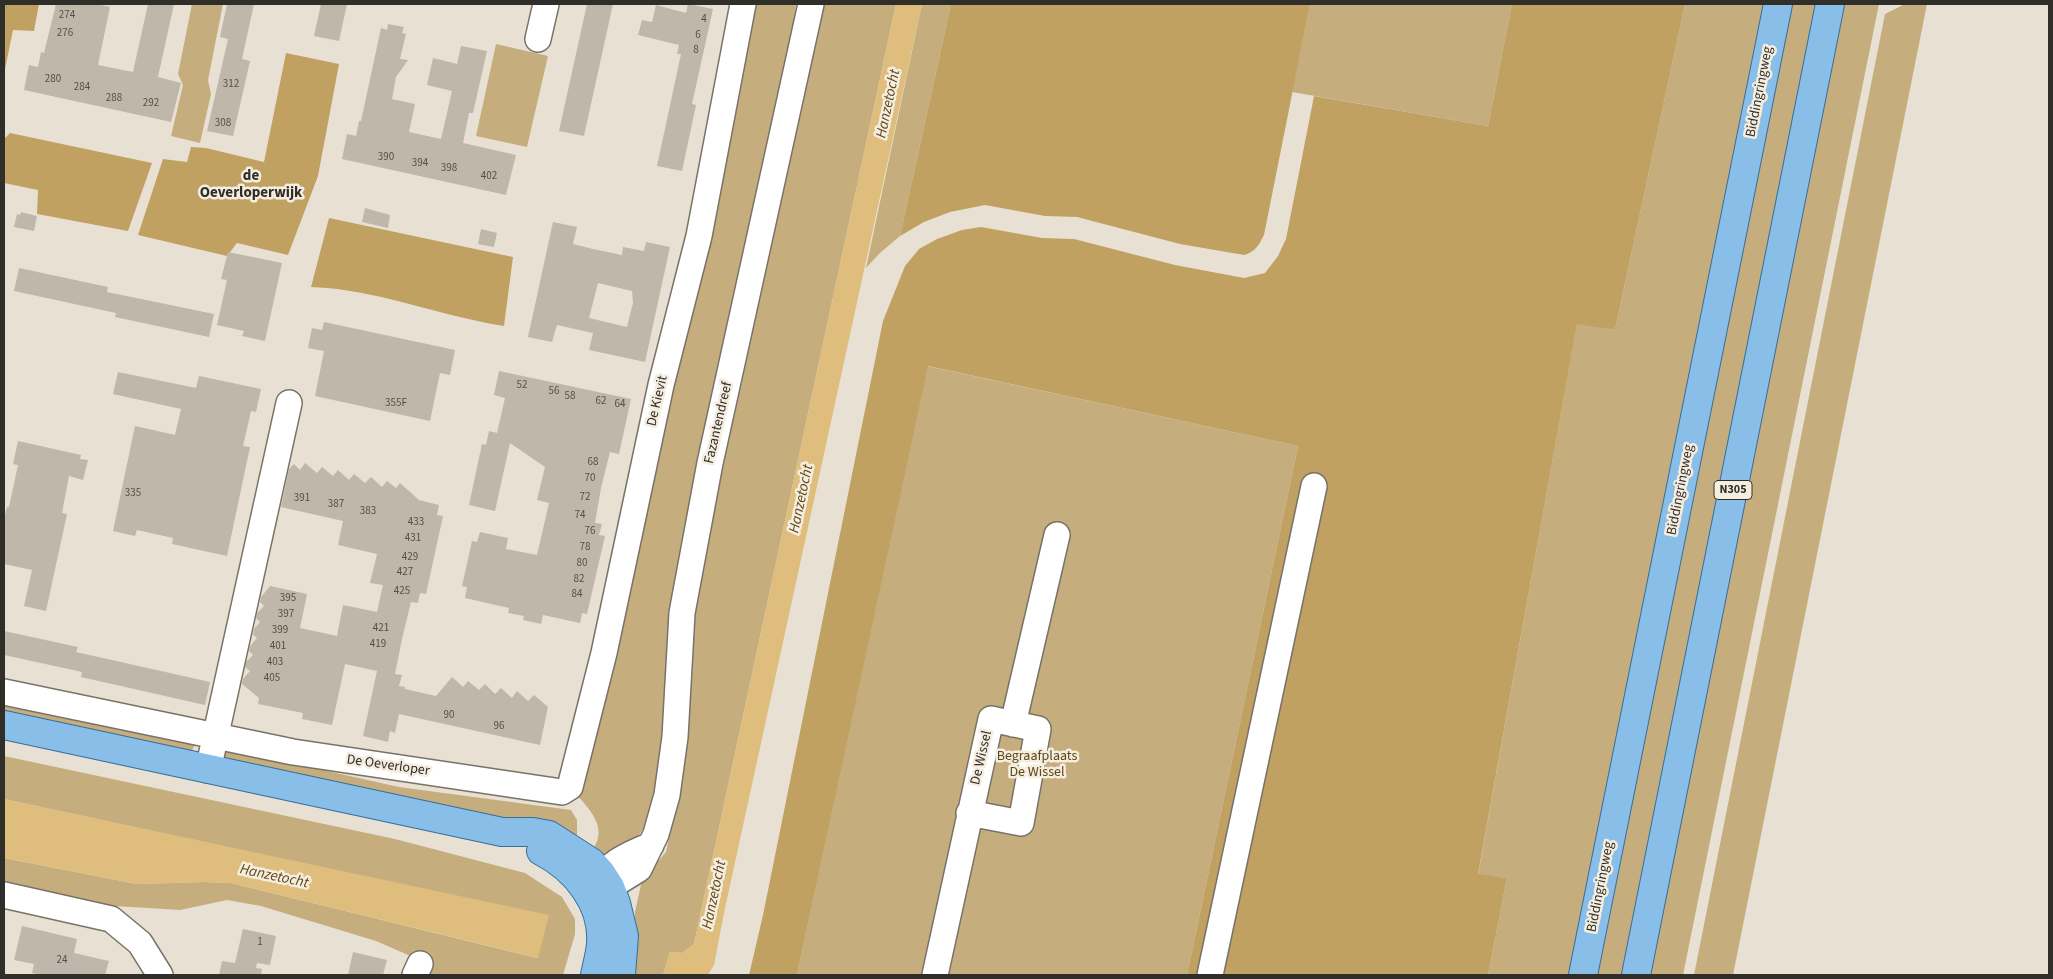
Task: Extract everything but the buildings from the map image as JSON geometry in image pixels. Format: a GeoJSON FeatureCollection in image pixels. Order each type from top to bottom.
{"type":"FeatureCollection","features":[{"type":"Feature","properties":{"kind":"main road","name":"Biddingringweg"},"geometry":{"type":"LineString","coordinates":[[1583,975],[1778,4]]}},
{"type":"Feature","properties":{"kind":"main road","name":"N305"},"geometry":{"type":"LineString","coordinates":[[1636,975],[1830,4]]}},
{"type":"Feature","properties":{"kind":"main road"},"geometry":{"type":"LineString","coordinates":[[4,724],[208,770],[502,832],[553,857],[570,870],[600,885],[616,903],[624,936],[621,975]]}},
{"type":"Feature","properties":{"kind":"main road"},"geometry":{"type":"LineString","coordinates":[[595,975],[601,944],[598,916],[600,885]]}},
{"type":"Feature","properties":{"kind":"street"},"geometry":{"type":"LineString","coordinates":[[538,39],[546,4]]}},
{"type":"Feature","properties":{"kind":"street","name":"De Kievit"},"geometry":{"type":"LineString","coordinates":[[562,792],[570,787],[604,652],[661,385],[699,236],[743,4]]}},
{"type":"Feature","properties":{"kind":"street","name":"Fazantendreef"},"geometry":{"type":"LineString","coordinates":[[600,885],[639,868],[651,845],[667,795],[675,737],[682,612],[710,463],[810,4]]}},
{"type":"Feature","properties":{"kind":"street"},"geometry":{"type":"LineString","coordinates":[[208,770],[289,403]]}},
{"type":"Feature","properties":{"kind":"street"},"geometry":{"type":"LineString","coordinates":[[1210,975],[1314,486]]}},
{"type":"Feature","properties":{"kind":"street"},"geometry":{"type":"LineString","coordinates":[[1013,724],[1057,535]]}},
{"type":"Feature","properties":{"kind":"street","name":"De Oeverloper"},"geometry":{"type":"LineString","coordinates":[[4,692],[293,752],[562,792]]}},
{"type":"Feature","properties":{"kind":"street","name":"De Wissel"},"geometry":{"type":"LineString","coordinates":[[935,975],[969,813],[991,719],[1038,729],[1020,823],[969,813]]}},
{"type":"Feature","properties":{"kind":"street"},"geometry":{"type":"LineString","coordinates":[[4,895],[111,919],[140,943],[160,975]]}},
{"type":"Feature","properties":{"kind":"green space"},"geometry":{"type":"Polygon","coordinates":[[[192,4],[223,4],[208,80],[211,94],[200,143],[171,136],[183,85],[178,74],[192,4]]]}},
{"type":"Feature","properties":{"kind":"green space"},"geometry":{"type":"Polygon","coordinates":[[[748,4],[796,4],[792,36],[699,452],[684,528],[676,587],[671,673],[652,817],[632,844],[606,856],[590,853],[596,845],[598,837],[597,822],[577,795],[748,4]]]}},
{"type":"Feature","properties":{"kind":"green space"},"geometry":{"type":"Polygon","coordinates":[[[822,4],[896,4],[694,944],[682,953],[670,952],[663,975],[629,975],[635,947],[635,912],[642,880],[666,852],[676,805],[695,603],[715,497],[734,417],[822,4]]]}},
{"type":"Feature","properties":{"kind":"green space"},"geometry":{"type":"Polygon","coordinates":[[[922,4],[951,4],[900,236],[866,268],[922,4]]]}},
{"type":"Feature","properties":{"kind":"green space"},"geometry":{"type":"Polygon","coordinates":[[[1310,4],[1512,4],[1488,126],[1292,92],[1310,4]]]}},
{"type":"Feature","properties":{"kind":"green space"},"geometry":{"type":"Polygon","coordinates":[[[1685,4],[1770,4],[1574,975],[1488,975],[1507,878],[1478,875],[1577,323],[1615,330],[1685,4]]]}},
{"type":"Feature","properties":{"kind":"green space"},"geometry":{"type":"Polygon","coordinates":[[[1789,4],[1817,4],[1624,975],[1591,975],[1789,4]]]}},
{"type":"Feature","properties":{"kind":"green space"},"geometry":{"type":"Polygon","coordinates":[[[1837,4],[1879,4],[1683,975],[1644,975],[1837,4]]]}},
{"type":"Feature","properties":{"kind":"green space"},"geometry":{"type":"Polygon","coordinates":[[[1905,4],[1927,4],[1733,975],[1694,975],[1885,14],[1905,4]]]}},
{"type":"Feature","properties":{"kind":"green space"},"geometry":{"type":"Polygon","coordinates":[[[496,44],[548,56],[527,147],[476,136],[496,44]]]}},
{"type":"Feature","properties":{"kind":"green space","name":"Begraafplaats De Wissel"},"geometry":{"type":"Polygon","coordinates":[[[927,366],[1298,446],[1187,975],[797,975],[927,366]]]}},
{"type":"Feature","properties":{"kind":"green space"},"geometry":{"type":"Polygon","coordinates":[[[4,699],[196,743],[189,756],[4,715],[4,699]]]}},
{"type":"Feature","properties":{"kind":"green space"},"geometry":{"type":"Polygon","coordinates":[[[224,748],[399,787],[571,810],[577,820],[577,835],[224,763],[224,748]]]}},
{"type":"Feature","properties":{"kind":"green space"},"geometry":{"type":"Polygon","coordinates":[[[4,756],[395,839],[525,873],[562,897],[575,919],[575,934],[563,975],[419,975],[422,961],[376,941],[261,906],[227,900],[180,910],[114,906],[111,915],[4,887],[4,858],[137,884],[231,883],[537,958],[548,916],[4,799],[4,756]]]}},
{"type":"Feature","properties":{"kind":"shaded area"},"geometry":{"type":"Polygon","coordinates":[[[4,4],[39,4],[34,31],[13,30],[4,74],[4,4]]]}},
{"type":"Feature","properties":{"kind":"shaded area"},"geometry":{"type":"Polygon","coordinates":[[[951,4],[1310,4],[1264,235],[1256,248],[1244,255],[1180,244],[1077,217],[1045,216],[985,205],[950,212],[924,222],[900,236],[951,4]]]}},
{"type":"Feature","properties":{"kind":"shaded area"},"geometry":{"type":"Polygon","coordinates":[[[1512,4],[1685,4],[1615,330],[1577,324],[1478,874],[1507,878],[1488,975],[1187,975],[1298,446],[928,366],[797,975],[749,975],[763,915],[883,321],[905,266],[919,249],[937,239],[962,230],[981,227],[1042,238],[1074,239],[1175,265],[1244,278],[1265,273],[1278,256],[1286,239],[1314,96],[1488,126],[1512,4]]]}},
{"type":"Feature","properties":{"kind":"shaded area"},"geometry":{"type":"Polygon","coordinates":[[[286,53],[339,64],[318,176],[288,255],[237,243],[227,256],[138,235],[163,159],[187,162],[191,147],[206,148],[264,162],[286,53]]]}},
{"type":"Feature","properties":{"kind":"shaded area"},"geometry":{"type":"Polygon","coordinates":[[[10,133],[152,163],[128,231],[37,214],[38,190],[4,183],[4,139],[10,133]]]}},
{"type":"Feature","properties":{"kind":"shaded area"},"geometry":{"type":"Polygon","coordinates":[[[329,218],[513,257],[504,326],[359,293],[311,287],[329,218]]]}},
{"type":"Feature","properties":{"kind":"water","name":"Hanzetocht"},"geometry":{"type":"Polygon","coordinates":[[[896,4],[922,4],[714,965],[708,975],[663,975],[670,952],[682,953],[694,944],[896,4]]]}},
{"type":"Feature","properties":{"kind":"water","name":"Hanzetocht"},"geometry":{"type":"Polygon","coordinates":[[[4,799],[549,915],[538,958],[231,883],[137,884],[4,858],[4,799]]]}},
{"type":"Feature","properties":{"kind":"district","name":"de Oeverloperwijk"},"geometry":{"type":"Point","coordinates":[251,186]}}]}
